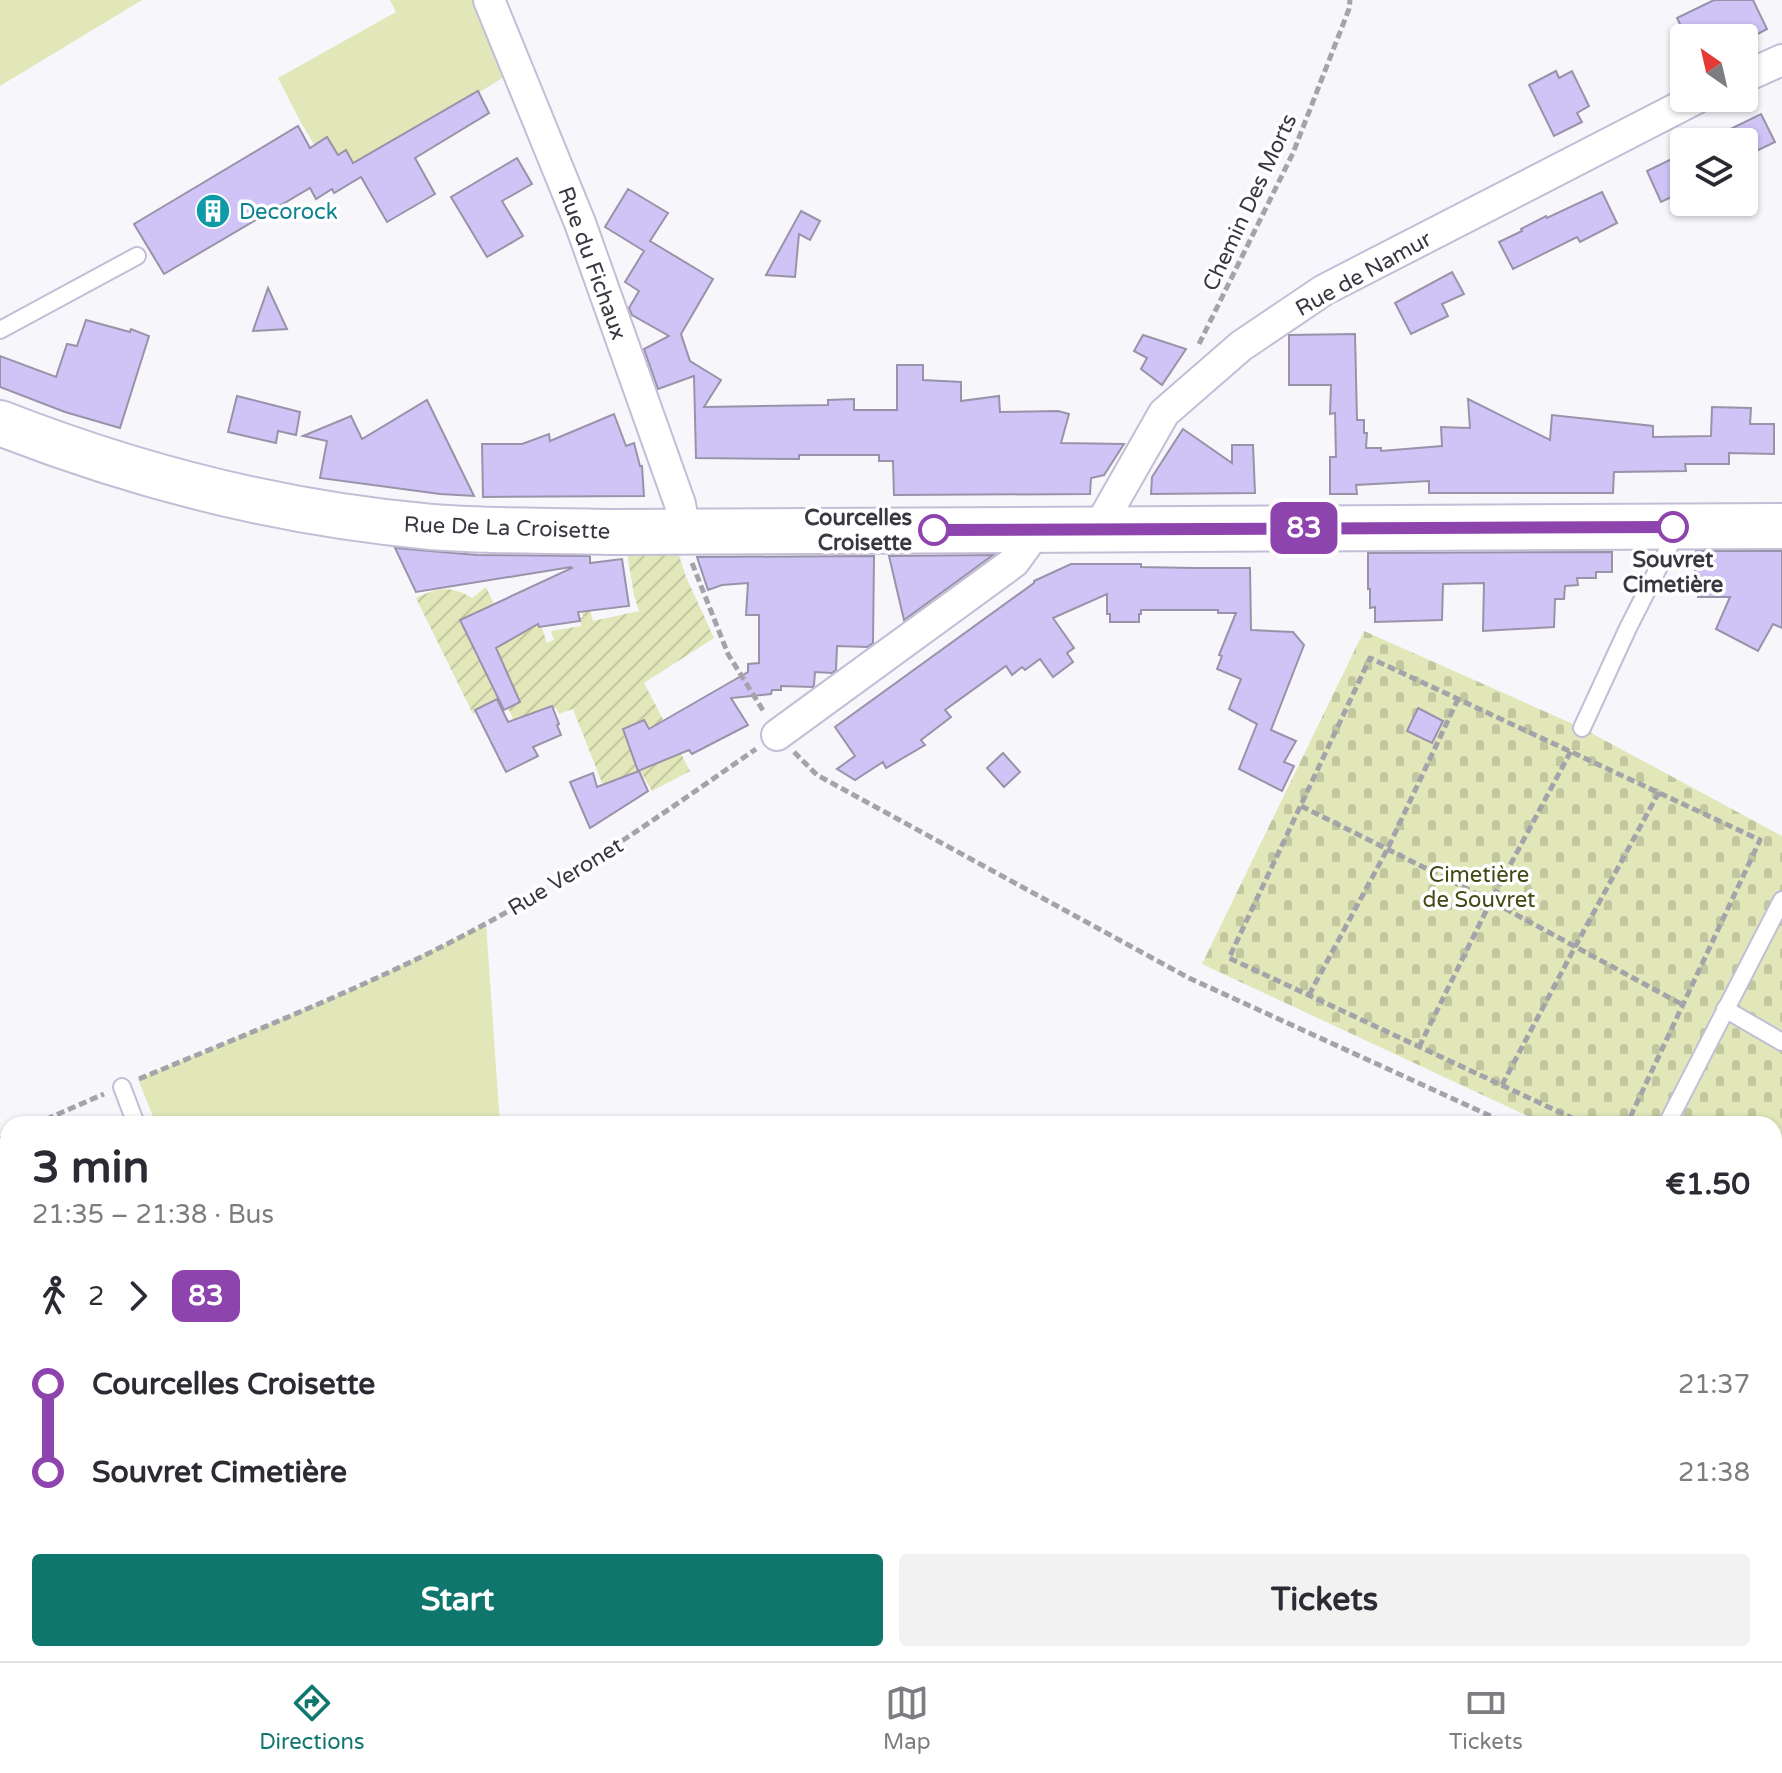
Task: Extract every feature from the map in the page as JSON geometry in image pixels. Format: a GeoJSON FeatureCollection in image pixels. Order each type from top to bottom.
{"type":"FeatureCollection","features":[{"type":"Feature","properties":{"kind":"main road","name":"Rue De La Croisette"},"geometry":{"type":"LineString","coordinates":[[0,423],[88,455],[229,494],[329,514],[476,530],[1782,526]]}},
{"type":"Feature","properties":{"kind":"street","name":"Rue du Fichaux"},"geometry":{"type":"LineString","coordinates":[[489,0],[580,223],[680,504],[685,531]]}},
{"type":"Feature","properties":{"kind":"street"},"geometry":{"type":"LineString","coordinates":[[1758,71],[1782,60]]}},
{"type":"Feature","properties":{"kind":"street","name":"Rue de Namur"},"geometry":{"type":"LineString","coordinates":[[1106,529],[1107,513],[1164,413],[1241,346],[1324,290],[1670,112]]}},
{"type":"Feature","properties":{"kind":"street"},"geometry":{"type":"LineString","coordinates":[[777,735],[1014,562],[1027,544],[1027,529]]}},
{"type":"Feature","properties":{"kind":"lane"},"geometry":{"type":"LineString","coordinates":[[0,330],[137,256]]}},
{"type":"Feature","properties":{"kind":"lane"},"geometry":{"type":"LineString","coordinates":[[1582,728],[1670,545],[1672,527]]}},
{"type":"Feature","properties":{"kind":"lane"},"geometry":{"type":"LineString","coordinates":[[1671,1116],[1782,900]]}},
{"type":"Feature","properties":{"kind":"lane"},"geometry":{"type":"LineString","coordinates":[[1725,1009],[1782,1042]]}},
{"type":"Feature","properties":{"kind":"lane"},"geometry":{"type":"LineString","coordinates":[[122,1087],[133,1116]]}},
{"type":"Feature","properties":{"kind":"path","name":"Chemin Des Morts"},"geometry":{"type":"LineString","coordinates":[[1193,356],[1293,153],[1350,0]]}},
{"type":"Feature","properties":{"kind":"path"},"geometry":{"type":"LineString","coordinates":[[685,531],[686,550],[728,654],[777,735],[817,775],[1189,978],[1491,1116]]}},
{"type":"Feature","properties":{"kind":"path"},"geometry":{"type":"LineString","coordinates":[[1568,1116],[1229,958],[1370,658],[1760,840],[1631,1116]]}},
{"type":"Feature","properties":{"kind":"path"},"geometry":{"type":"LineString","coordinates":[[1309,995],[1388,848],[1458,699]]}},
{"type":"Feature","properties":{"kind":"path"},"geometry":{"type":"LineString","coordinates":[[1419,1047],[1582,728]]}},
{"type":"Feature","properties":{"kind":"path","name":"Rue Veronet"},"geometry":{"type":"LineString","coordinates":[[54,1116],[355,988],[486,924],[610,850],[777,735]]}},
{"type":"Feature","properties":{"kind":"path"},"geometry":{"type":"LineString","coordinates":[[1502,1085],[1659,792]]}},
{"type":"Feature","properties":{"kind":"path"},"geometry":{"type":"LineString","coordinates":[[1300,806],[1491,901],[1683,1005]]}},
{"type":"Feature","properties":{"kind":"green space"},"geometry":{"type":"Polygon","coordinates":[[[0,0],[142,0],[0,86],[0,0]]]}},
{"type":"Feature","properties":{"kind":"green space"},"geometry":{"type":"Polygon","coordinates":[[[390,0],[489,0],[517,69],[396,144],[332,174],[278,78],[396,12],[390,0]]]}},
{"type":"Feature","properties":{"kind":"green space"},"geometry":{"type":"Polygon","coordinates":[[[678,552],[714,638],[644,683],[690,771],[652,791],[641,772],[604,788],[573,709],[559,714],[556,708],[543,714],[522,738],[504,699],[473,714],[416,598],[444,589],[472,598],[486,587],[496,608],[536,610],[547,643],[554,640],[551,631],[581,626],[582,612],[590,610],[593,621],[639,611],[627,553],[678,552]]]}},
{"type":"Feature","properties":{"kind":"green space","name":"Cimetière de Souvret"},"geometry":{"type":"Polygon","coordinates":[[[1364,631],[1582,728],[1782,836],[1782,1116],[1528,1116],[1202,964],[1364,631]]]}},
{"type":"Feature","properties":{"kind":"green space"},"geometry":{"type":"Polygon","coordinates":[[[486,924],[499,1116],[153,1116],[138,1079],[355,988],[486,924]]]}},
{"type":"Feature","properties":{"kind":"building"},"geometry":{"type":"Polygon","coordinates":[[[1714,0],[1753,0],[1767,29],[1758,34],[1758,24],[1680,24],[1677,18],[1714,0]]]}},
{"type":"Feature","properties":{"kind":"building"},"geometry":{"type":"Polygon","coordinates":[[[1556,71],[1559,78],[1572,71],[1589,106],[1577,113],[1582,122],[1554,136],[1529,85],[1556,71]]]}},
{"type":"Feature","properties":{"kind":"building","name":"Decorock"},"geometry":{"type":"Polygon","coordinates":[[[478,91],[489,113],[415,158],[435,194],[387,222],[361,177],[334,193],[332,189],[316,199],[310,188],[164,274],[134,224],[298,126],[310,148],[327,137],[338,155],[346,150],[353,163],[478,91]]]}},
{"type":"Feature","properties":{"kind":"building"},"geometry":{"type":"Polygon","coordinates":[[[1761,114],[1775,142],[1758,150],[1758,128],[1732,128],[1761,114]]]}},
{"type":"Feature","properties":{"kind":"building"},"geometry":{"type":"Polygon","coordinates":[[[517,158],[532,184],[502,201],[523,236],[487,257],[451,197],[517,158]]]}},
{"type":"Feature","properties":{"kind":"building"},"geometry":{"type":"Polygon","coordinates":[[[1670,160],[1670,198],[1661,202],[1647,171],[1670,160]]]}},
{"type":"Feature","properties":{"kind":"building"},"geometry":{"type":"Polygon","coordinates":[[[628,189],[668,213],[650,241],[713,279],[681,334],[690,361],[721,380],[704,407],[828,405],[828,400],[854,399],[854,410],[897,410],[897,365],[923,365],[923,380],[961,382],[961,401],[999,396],[1000,412],[1058,411],[1069,414],[1061,443],[1124,444],[1104,475],[1091,478],[1090,494],[894,495],[893,461],[879,461],[879,455],[799,455],[799,459],[696,458],[694,376],[658,389],[644,349],[669,336],[632,315],[629,308],[639,291],[625,282],[644,251],[605,227],[628,189]]]}},
{"type":"Feature","properties":{"kind":"building"},"geometry":{"type":"Polygon","coordinates":[[[1602,192],[1617,223],[1580,242],[1577,237],[1513,269],[1499,242],[1546,216],[1602,192]]]}},
{"type":"Feature","properties":{"kind":"building"},"geometry":{"type":"Polygon","coordinates":[[[801,211],[820,221],[810,240],[799,234],[795,277],[766,275],[801,211]]]}},
{"type":"Feature","properties":{"kind":"building"},"geometry":{"type":"Polygon","coordinates":[[[1452,272],[1464,294],[1442,304],[1448,316],[1411,334],[1395,303],[1452,272]]]}},
{"type":"Feature","properties":{"kind":"building"},"geometry":{"type":"Polygon","coordinates":[[[268,288],[287,329],[253,331],[268,288]]]}},
{"type":"Feature","properties":{"kind":"building"},"geometry":{"type":"Polygon","coordinates":[[[86,320],[149,336],[120,428],[65,412],[0,387],[0,356],[56,377],[67,344],[77,346],[86,320]]]}},
{"type":"Feature","properties":{"kind":"building"},"geometry":{"type":"Polygon","coordinates":[[[1355,334],[1357,420],[1364,420],[1366,448],[1381,448],[1381,451],[1442,446],[1441,427],[1470,428],[1468,399],[1550,440],[1552,415],[1653,426],[1653,437],[1711,436],[1712,407],[1751,408],[1750,424],[1774,424],[1774,454],[1729,453],[1729,464],[1685,464],[1686,471],[1614,472],[1613,493],[1429,493],[1429,481],[1356,485],[1357,494],[1330,494],[1330,457],[1336,457],[1335,413],[1330,414],[1331,385],[1289,385],[1289,335],[1355,334]]]}},
{"type":"Feature","properties":{"kind":"building"},"geometry":{"type":"Polygon","coordinates":[[[1143,335],[1186,349],[1162,385],[1141,369],[1147,358],[1134,351],[1143,335]]]}},
{"type":"Feature","properties":{"kind":"building"},"geometry":{"type":"Polygon","coordinates":[[[237,396],[300,412],[296,435],[278,431],[276,443],[228,432],[237,396]]]}},
{"type":"Feature","properties":{"kind":"building"},"geometry":{"type":"Polygon","coordinates":[[[427,400],[474,496],[320,478],[327,441],[303,436],[351,416],[362,439],[427,400]]]}},
{"type":"Feature","properties":{"kind":"building"},"geometry":{"type":"Polygon","coordinates":[[[614,414],[626,446],[634,443],[642,466],[644,496],[483,497],[482,444],[522,444],[549,434],[550,441],[614,414]]]}},
{"type":"Feature","properties":{"kind":"building"},"geometry":{"type":"Polygon","coordinates":[[[1183,429],[1232,463],[1232,445],[1253,445],[1255,493],[1151,494],[1152,477],[1183,429]]]}},
{"type":"Feature","properties":{"kind":"building"},"geometry":{"type":"Polygon","coordinates":[[[395,548],[477,555],[590,556],[590,563],[622,559],[629,606],[578,612],[580,621],[539,627],[538,624],[496,648],[520,702],[504,710],[460,620],[572,568],[416,592],[395,548]]]}},
{"type":"Feature","properties":{"kind":"building"},"geometry":{"type":"Polygon","coordinates":[[[1696,551],[1782,551],[1782,628],[1773,624],[1758,651],[1716,629],[1730,597],[1698,597],[1699,587],[1695,587],[1696,551]]]}},
{"type":"Feature","properties":{"kind":"building"},"geometry":{"type":"Polygon","coordinates":[[[1612,552],[1612,572],[1596,572],[1596,578],[1577,578],[1578,585],[1565,586],[1564,599],[1555,599],[1554,627],[1483,631],[1484,583],[1443,584],[1442,620],[1375,622],[1375,607],[1370,608],[1368,553],[1612,552]]]}},
{"type":"Feature","properties":{"kind":"building"},"geometry":{"type":"Polygon","coordinates":[[[993,555],[904,620],[889,556],[993,555]]]}},
{"type":"Feature","properties":{"kind":"building"},"geometry":{"type":"Polygon","coordinates":[[[874,556],[873,643],[867,647],[837,646],[836,670],[832,673],[815,672],[813,687],[781,686],[781,690],[772,690],[771,694],[731,698],[748,725],[692,754],[689,750],[638,771],[623,729],[644,720],[649,729],[748,672],[748,664],[759,663],[759,615],[746,615],[748,583],[722,585],[708,590],[697,557],[874,556]]]}},
{"type":"Feature","properties":{"kind":"building"},"geometry":{"type":"Polygon","coordinates":[[[1071,564],[1250,568],[1251,630],[1293,632],[1304,645],[1271,730],[1296,741],[1284,762],[1294,766],[1282,791],[1239,769],[1257,724],[1229,709],[1241,679],[1217,669],[1222,656],[1219,655],[1236,613],[1218,613],[1218,610],[1141,610],[1139,622],[1110,622],[1107,594],[1053,618],[1074,648],[1067,653],[1073,662],[1053,677],[1040,659],[1012,675],[1006,666],[945,710],[951,717],[921,740],[925,745],[886,768],[883,762],[855,780],[837,769],[855,756],[835,727],[1034,581],[1071,564]]]}},
{"type":"Feature","properties":{"kind":"building"},"geometry":{"type":"Polygon","coordinates":[[[497,699],[508,722],[552,706],[561,735],[533,747],[538,756],[506,772],[475,710],[497,699]]]}},
{"type":"Feature","properties":{"kind":"building"},"geometry":{"type":"Polygon","coordinates":[[[1418,708],[1443,721],[1432,743],[1407,731],[1418,708]]]}},
{"type":"Feature","properties":{"kind":"building"},"geometry":{"type":"Polygon","coordinates":[[[1003,753],[1020,772],[1004,787],[987,768],[1003,753]]]}},
{"type":"Feature","properties":{"kind":"building"},"geometry":{"type":"Polygon","coordinates":[[[639,771],[648,791],[590,828],[570,782],[593,773],[597,787],[639,771]]]}},
{"type":"Feature","properties":{"kind":"bus line","name":"83"},"geometry":{"type":"LineString","coordinates":[[934,530],[1673,527]]}},
{"type":"Feature","properties":{"kind":"place","name":"Decorock"},"geometry":{"type":"Point","coordinates":[213,211]}},
{"type":"Feature","properties":{"kind":"place","name":"Souvret Cimetière"},"geometry":{"type":"Point","coordinates":[1673,527]}},
{"type":"Feature","properties":{"kind":"place","name":"Courcelles Croisette"},"geometry":{"type":"Point","coordinates":[934,530]}}]}
